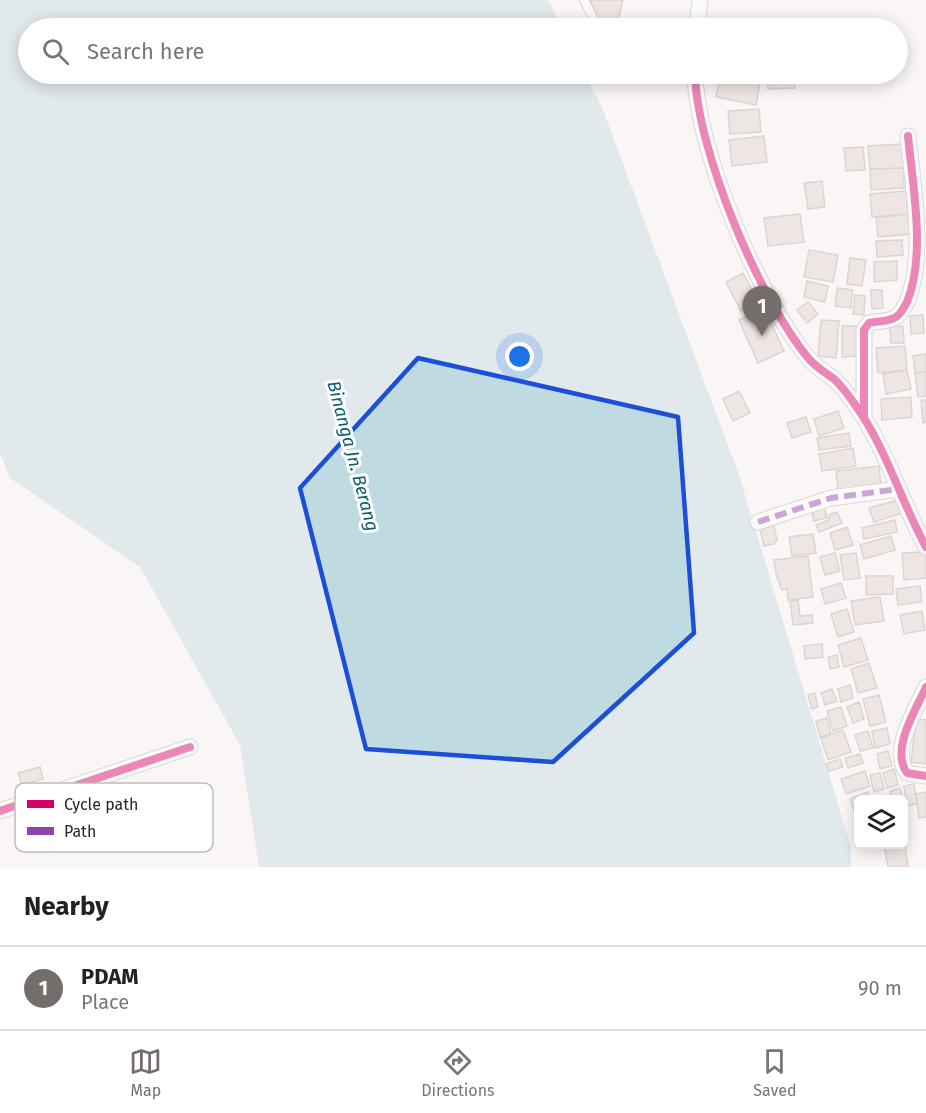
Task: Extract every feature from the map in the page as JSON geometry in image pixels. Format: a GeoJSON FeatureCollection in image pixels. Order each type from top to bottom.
{"type":"FeatureCollection","features":[{"type":"Feature","properties":{"kind":"street"},"geometry":{"type":"LineString","coordinates":[[698,18],[700,0]]}},
{"type":"Feature","properties":{"kind":"street"},"geometry":{"type":"LineString","coordinates":[[696,84],[698,116],[719,183],[746,249],[788,328],[810,360],[836,381],[864,417],[926,547]]}},
{"type":"Feature","properties":{"kind":"street"},"geometry":{"type":"LineString","coordinates":[[864,417],[864,330],[869,323],[895,319],[900,314],[915,288],[918,272],[920,250],[908,136]]}},
{"type":"Feature","properties":{"kind":"street"},"geometry":{"type":"LineString","coordinates":[[758,522],[831,498],[898,489]]}},
{"type":"Feature","properties":{"kind":"street"},"geometry":{"type":"LineString","coordinates":[[926,687],[902,745],[901,765],[906,773],[926,776]]}},
{"type":"Feature","properties":{"kind":"street"},"geometry":{"type":"LineString","coordinates":[[83,783],[190,747]]}},
{"type":"Feature","properties":{"kind":"street"},"geometry":{"type":"LineString","coordinates":[[0,811],[15,806]]}},
{"type":"Feature","properties":{"kind":"lane"},"geometry":{"type":"LineString","coordinates":[[584,0],[593,18]]}},
{"type":"Feature","properties":{"kind":"highlighted area"},"geometry":{"type":"Polygon","coordinates":[[[418,358],[678,417],[694,633],[553,762],[366,749],[300,488],[418,358]]]}},
{"type":"Feature","properties":{"kind":"water","name":"Binanga Jn. Berang"},"geometry":{"type":"Polygon","coordinates":[[[0,0],[548,0],[558,18],[18,18],[18,84],[590,84],[603,110],[739,475],[851,847],[851,867],[259,867],[240,745],[140,567],[10,478],[0,453],[0,0]]]}},
{"type":"Feature","properties":{"kind":"building"},"geometry":{"type":"Polygon","coordinates":[[[590,0],[623,0],[618,18],[598,18],[590,0]]]}},
{"type":"Feature","properties":{"kind":"building"},"geometry":{"type":"Polygon","coordinates":[[[718,84],[760,84],[756,105],[716,97],[718,84]]]}},
{"type":"Feature","properties":{"kind":"building"},"geometry":{"type":"Polygon","coordinates":[[[768,84],[795,84],[795,88],[768,89],[768,84]]]}},
{"type":"Feature","properties":{"kind":"building"},"geometry":{"type":"Polygon","coordinates":[[[759,109],[761,132],[730,134],[728,111],[759,109]]]}},
{"type":"Feature","properties":{"kind":"building"},"geometry":{"type":"Polygon","coordinates":[[[764,136],[767,162],[732,166],[729,140],[764,136]]]}},
{"type":"Feature","properties":{"kind":"building"},"geometry":{"type":"Polygon","coordinates":[[[902,144],[904,168],[870,169],[868,146],[902,144]]]}},
{"type":"Feature","properties":{"kind":"building"},"geometry":{"type":"Polygon","coordinates":[[[863,147],[865,170],[846,171],[844,148],[863,147]]]}},
{"type":"Feature","properties":{"kind":"building"},"geometry":{"type":"Polygon","coordinates":[[[904,168],[904,188],[871,190],[870,169],[904,168]]]}},
{"type":"Feature","properties":{"kind":"building"},"geometry":{"type":"Polygon","coordinates":[[[822,181],[825,207],[808,209],[804,183],[822,181]]]}},
{"type":"Feature","properties":{"kind":"building"},"geometry":{"type":"Polygon","coordinates":[[[906,191],[908,214],[872,217],[870,194],[906,191]]]}},
{"type":"Feature","properties":{"kind":"building"},"geometry":{"type":"Polygon","coordinates":[[[800,214],[804,242],[768,246],[764,218],[800,214]]]}},
{"type":"Feature","properties":{"kind":"building"},"geometry":{"type":"Polygon","coordinates":[[[908,214],[911,234],[878,237],[876,218],[908,214]]]}},
{"type":"Feature","properties":{"kind":"building"},"geometry":{"type":"Polygon","coordinates":[[[902,240],[903,255],[877,257],[876,241],[902,240]]]}},
{"type":"Feature","properties":{"kind":"building"},"geometry":{"type":"Polygon","coordinates":[[[809,250],[838,255],[833,282],[804,277],[809,250]]]}},
{"type":"Feature","properties":{"kind":"building"},"geometry":{"type":"Polygon","coordinates":[[[850,258],[866,260],[862,286],[847,284],[850,258]]]}},
{"type":"Feature","properties":{"kind":"building"},"geometry":{"type":"Polygon","coordinates":[[[897,261],[897,280],[874,282],[874,262],[897,261]]]}},
{"type":"Feature","properties":{"kind":"building"},"geometry":{"type":"Polygon","coordinates":[[[743,273],[758,302],[741,311],[726,282],[743,273]]]}},
{"type":"Feature","properties":{"kind":"building"},"geometry":{"type":"Polygon","coordinates":[[[807,281],[828,286],[825,302],[804,297],[807,281]]]}},
{"type":"Feature","properties":{"kind":"building"},"geometry":{"type":"Polygon","coordinates":[[[837,288],[853,290],[851,308],[835,306],[837,288]]]}},
{"type":"Feature","properties":{"kind":"building"},"geometry":{"type":"Polygon","coordinates":[[[871,290],[882,290],[883,308],[872,309],[871,290]]]}},
{"type":"Feature","properties":{"kind":"building"},"geometry":{"type":"Polygon","coordinates":[[[855,295],[865,296],[864,315],[853,314],[855,295]]]}},
{"type":"Feature","properties":{"kind":"building"},"geometry":{"type":"Polygon","coordinates":[[[808,302],[818,314],[807,323],[797,310],[808,302]]]}},
{"type":"Feature","properties":{"kind":"building"},"geometry":{"type":"Polygon","coordinates":[[[765,309],[784,351],[758,363],[739,320],[765,309]]]}},
{"type":"Feature","properties":{"kind":"building"},"geometry":{"type":"Polygon","coordinates":[[[923,315],[924,333],[911,334],[910,316],[923,315]]]}},
{"type":"Feature","properties":{"kind":"building"},"geometry":{"type":"Polygon","coordinates":[[[821,320],[839,321],[836,358],[818,356],[821,320]]]}},
{"type":"Feature","properties":{"kind":"building"},"geometry":{"type":"Polygon","coordinates":[[[842,326],[859,326],[859,356],[842,357],[842,326]]]}},
{"type":"Feature","properties":{"kind":"building"},"geometry":{"type":"Polygon","coordinates":[[[903,326],[904,343],[891,343],[890,327],[903,326]]]}},
{"type":"Feature","properties":{"kind":"building"},"geometry":{"type":"Polygon","coordinates":[[[905,346],[907,370],[878,373],[876,348],[905,346]]]}},
{"type":"Feature","properties":{"kind":"building"},"geometry":{"type":"Polygon","coordinates":[[[926,354],[926,372],[915,373],[913,356],[926,354]]]}},
{"type":"Feature","properties":{"kind":"building"},"geometry":{"type":"Polygon","coordinates":[[[907,370],[911,389],[886,394],[883,374],[907,370]]]}},
{"type":"Feature","properties":{"kind":"building"},"geometry":{"type":"Polygon","coordinates":[[[926,372],[926,396],[918,397],[915,373],[926,372]]]}},
{"type":"Feature","properties":{"kind":"building"},"geometry":{"type":"Polygon","coordinates":[[[739,391],[750,413],[733,421],[723,399],[739,391]]]}},
{"type":"Feature","properties":{"kind":"building"},"geometry":{"type":"Polygon","coordinates":[[[911,397],[912,417],[882,420],[881,399],[911,397]]]}},
{"type":"Feature","properties":{"kind":"building"},"geometry":{"type":"Polygon","coordinates":[[[921,400],[926,400],[926,422],[923,423],[921,400]]]}},
{"type":"Feature","properties":{"kind":"building"},"geometry":{"type":"Polygon","coordinates":[[[838,411],[844,428],[819,436],[814,419],[838,411]]]}},
{"type":"Feature","properties":{"kind":"building"},"geometry":{"type":"Polygon","coordinates":[[[806,417],[811,432],[792,438],[787,423],[806,417]]]}},
{"type":"Feature","properties":{"kind":"building"},"geometry":{"type":"Polygon","coordinates":[[[849,433],[851,446],[819,450],[817,438],[849,433]]]}},
{"type":"Feature","properties":{"kind":"building"},"geometry":{"type":"Polygon","coordinates":[[[853,448],[856,466],[822,471],[819,454],[853,448]]]}},
{"type":"Feature","properties":{"kind":"building"},"geometry":{"type":"Polygon","coordinates":[[[879,466],[881,486],[838,491],[836,471],[879,466]]]}},
{"type":"Feature","properties":{"kind":"building"},"geometry":{"type":"Polygon","coordinates":[[[898,500],[902,513],[874,522],[869,508],[898,500]]]}},
{"type":"Feature","properties":{"kind":"building"},"geometry":{"type":"Polygon","coordinates":[[[823,502],[827,518],[814,521],[810,505],[823,502]]]}},
{"type":"Feature","properties":{"kind":"building"},"geometry":{"type":"Polygon","coordinates":[[[837,512],[842,523],[819,532],[816,525],[829,520],[829,515],[837,512]]]}},
{"type":"Feature","properties":{"kind":"building"},"geometry":{"type":"Polygon","coordinates":[[[895,520],[897,532],[864,539],[862,528],[895,520]]]}},
{"type":"Feature","properties":{"kind":"building"},"geometry":{"type":"Polygon","coordinates":[[[773,522],[777,540],[774,544],[764,546],[759,525],[773,522]]]}},
{"type":"Feature","properties":{"kind":"building"},"geometry":{"type":"Polygon","coordinates":[[[847,527],[853,545],[835,550],[830,533],[847,527]]]}},
{"type":"Feature","properties":{"kind":"building"},"geometry":{"type":"Polygon","coordinates":[[[813,534],[816,553],[792,556],[789,537],[813,534]]]}},
{"type":"Feature","properties":{"kind":"building"},"geometry":{"type":"Polygon","coordinates":[[[891,536],[895,550],[864,559],[860,545],[891,536]]]}},
{"type":"Feature","properties":{"kind":"building"},"geometry":{"type":"Polygon","coordinates":[[[926,552],[926,578],[904,580],[902,553],[926,552]]]}},
{"type":"Feature","properties":{"kind":"building"},"geometry":{"type":"Polygon","coordinates":[[[835,553],[840,571],[825,575],[820,557],[835,553]]]}},
{"type":"Feature","properties":{"kind":"building"},"geometry":{"type":"Polygon","coordinates":[[[856,553],[860,578],[844,580],[840,555],[856,553]]]}},
{"type":"Feature","properties":{"kind":"building"},"geometry":{"type":"Polygon","coordinates":[[[808,556],[813,597],[788,600],[787,589],[782,590],[776,574],[774,560],[808,556]]]}},
{"type":"Feature","properties":{"kind":"building"},"geometry":{"type":"Polygon","coordinates":[[[866,576],[893,576],[893,594],[866,595],[866,576]]]}},
{"type":"Feature","properties":{"kind":"building"},"geometry":{"type":"Polygon","coordinates":[[[841,583],[846,598],[825,604],[821,589],[841,583]]]}},
{"type":"Feature","properties":{"kind":"building"},"geometry":{"type":"Polygon","coordinates":[[[920,586],[922,602],[898,605],[896,589],[920,586]]]}},
{"type":"Feature","properties":{"kind":"building"},"geometry":{"type":"Polygon","coordinates":[[[880,597],[884,621],[855,625],[851,601],[880,597]]]}},
{"type":"Feature","properties":{"kind":"building"},"geometry":{"type":"Polygon","coordinates":[[[798,600],[800,616],[812,615],[813,623],[793,625],[790,601],[798,600]]]}},
{"type":"Feature","properties":{"kind":"building"},"geometry":{"type":"Polygon","coordinates":[[[847,609],[854,632],[838,637],[831,614],[847,609]]]}},
{"type":"Feature","properties":{"kind":"building"},"geometry":{"type":"Polygon","coordinates":[[[922,611],[925,630],[904,634],[900,615],[922,611]]]}},
{"type":"Feature","properties":{"kind":"building"},"geometry":{"type":"Polygon","coordinates":[[[861,638],[868,660],[844,667],[838,645],[861,638]]]}},
{"type":"Feature","properties":{"kind":"building"},"geometry":{"type":"Polygon","coordinates":[[[822,644],[823,657],[805,659],[804,646],[822,644]]]}},
{"type":"Feature","properties":{"kind":"building"},"geometry":{"type":"Polygon","coordinates":[[[837,655],[839,667],[830,669],[828,657],[837,655]]]}},
{"type":"Feature","properties":{"kind":"building"},"geometry":{"type":"Polygon","coordinates":[[[869,663],[877,688],[858,693],[851,669],[869,663]]]}},
{"type":"Feature","properties":{"kind":"building"},"geometry":{"type":"Polygon","coordinates":[[[850,685],[853,698],[841,702],[838,689],[850,685]]]}},
{"type":"Feature","properties":{"kind":"building"},"geometry":{"type":"Polygon","coordinates":[[[832,689],[837,701],[825,705],[821,693],[832,689]]]}},
{"type":"Feature","properties":{"kind":"building"},"geometry":{"type":"Polygon","coordinates":[[[815,693],[818,707],[812,709],[808,695],[815,693]]]}},
{"type":"Feature","properties":{"kind":"building"},"geometry":{"type":"Polygon","coordinates":[[[879,695],[886,722],[870,726],[863,699],[879,695]]]}},
{"type":"Feature","properties":{"kind":"building"},"geometry":{"type":"Polygon","coordinates":[[[859,702],[864,719],[853,723],[847,707],[859,702]]]}},
{"type":"Feature","properties":{"kind":"building"},"geometry":{"type":"Polygon","coordinates":[[[841,707],[847,726],[833,731],[827,711],[841,707]]]}},
{"type":"Feature","properties":{"kind":"building"},"geometry":{"type":"Polygon","coordinates":[[[827,718],[831,734],[820,737],[816,721],[827,718]]]}},
{"type":"Feature","properties":{"kind":"building"},"geometry":{"type":"Polygon","coordinates":[[[916,719],[926,720],[926,764],[911,762],[916,719]]]}},
{"type":"Feature","properties":{"kind":"building"},"geometry":{"type":"Polygon","coordinates":[[[887,728],[890,744],[875,748],[872,731],[887,728]]]}},
{"type":"Feature","properties":{"kind":"building"},"geometry":{"type":"Polygon","coordinates":[[[843,730],[851,752],[828,760],[821,738],[843,730]]]}},
{"type":"Feature","properties":{"kind":"building"},"geometry":{"type":"Polygon","coordinates":[[[868,731],[873,748],[860,751],[855,735],[868,731]]]}},
{"type":"Feature","properties":{"kind":"building"},"geometry":{"type":"Polygon","coordinates":[[[888,751],[892,766],[880,769],[877,754],[888,751]]]}},
{"type":"Feature","properties":{"kind":"building"},"geometry":{"type":"Polygon","coordinates":[[[860,754],[863,763],[848,768],[845,758],[860,754]]]}},
{"type":"Feature","properties":{"kind":"building"},"geometry":{"type":"Polygon","coordinates":[[[840,759],[843,767],[829,771],[826,764],[840,759]]]}},
{"type":"Feature","properties":{"kind":"building"},"geometry":{"type":"Polygon","coordinates":[[[40,767],[43,779],[21,783],[18,773],[40,767]]]}},
{"type":"Feature","properties":{"kind":"building"},"geometry":{"type":"Polygon","coordinates":[[[894,769],[898,785],[887,788],[883,773],[894,769]]]}},
{"type":"Feature","properties":{"kind":"building"},"geometry":{"type":"Polygon","coordinates":[[[865,771],[870,786],[846,794],[841,779],[865,771]]]}},
{"type":"Feature","properties":{"kind":"building"},"geometry":{"type":"Polygon","coordinates":[[[880,773],[884,789],[874,792],[870,775],[880,773]]]}},
{"type":"Feature","properties":{"kind":"building"},"geometry":{"type":"Polygon","coordinates":[[[914,784],[917,804],[908,806],[908,795],[905,795],[904,786],[914,784]]]}},
{"type":"Feature","properties":{"kind":"building"},"geometry":{"type":"Polygon","coordinates":[[[900,788],[902,795],[891,795],[890,791],[900,788]]]}},
{"type":"Feature","properties":{"kind":"building"},"geometry":{"type":"Polygon","coordinates":[[[926,792],[926,817],[919,818],[916,794],[926,792]]]}},
{"type":"Feature","properties":{"kind":"building"},"geometry":{"type":"Polygon","coordinates":[[[854,797],[854,810],[850,799],[854,797]]]}},
{"type":"Feature","properties":{"kind":"building"},"geometry":{"type":"Polygon","coordinates":[[[885,849],[906,849],[908,867],[888,867],[885,849]]]}},
{"type":"Feature","properties":{"kind":"marked path"},"geometry":{"type":"LineString","coordinates":[[758,522],[831,498],[898,489]]}},
{"type":"Feature","properties":{"kind":"cycle path"},"geometry":{"type":"LineString","coordinates":[[696,84],[698,106],[707,143],[734,223],[751,263],[790,333],[809,359],[842,387],[862,415],[880,447],[926,547]]}},
{"type":"Feature","properties":{"kind":"cycle path"},"geometry":{"type":"LineString","coordinates":[[864,417],[864,330],[869,323],[896,317],[907,302],[913,284],[917,243],[908,136]]}},
{"type":"Feature","properties":{"kind":"cycle path"},"geometry":{"type":"LineString","coordinates":[[926,687],[906,730],[901,753],[907,773],[926,776]]}},
{"type":"Feature","properties":{"kind":"cycle path"},"geometry":{"type":"LineString","coordinates":[[83,783],[190,747]]}},
{"type":"Feature","properties":{"kind":"cycle path"},"geometry":{"type":"LineString","coordinates":[[0,811],[15,806]]}},
{"type":"Feature","properties":{"kind":"place","name":"PDAM"},"geometry":{"type":"Point","coordinates":[762,336]}}]}
